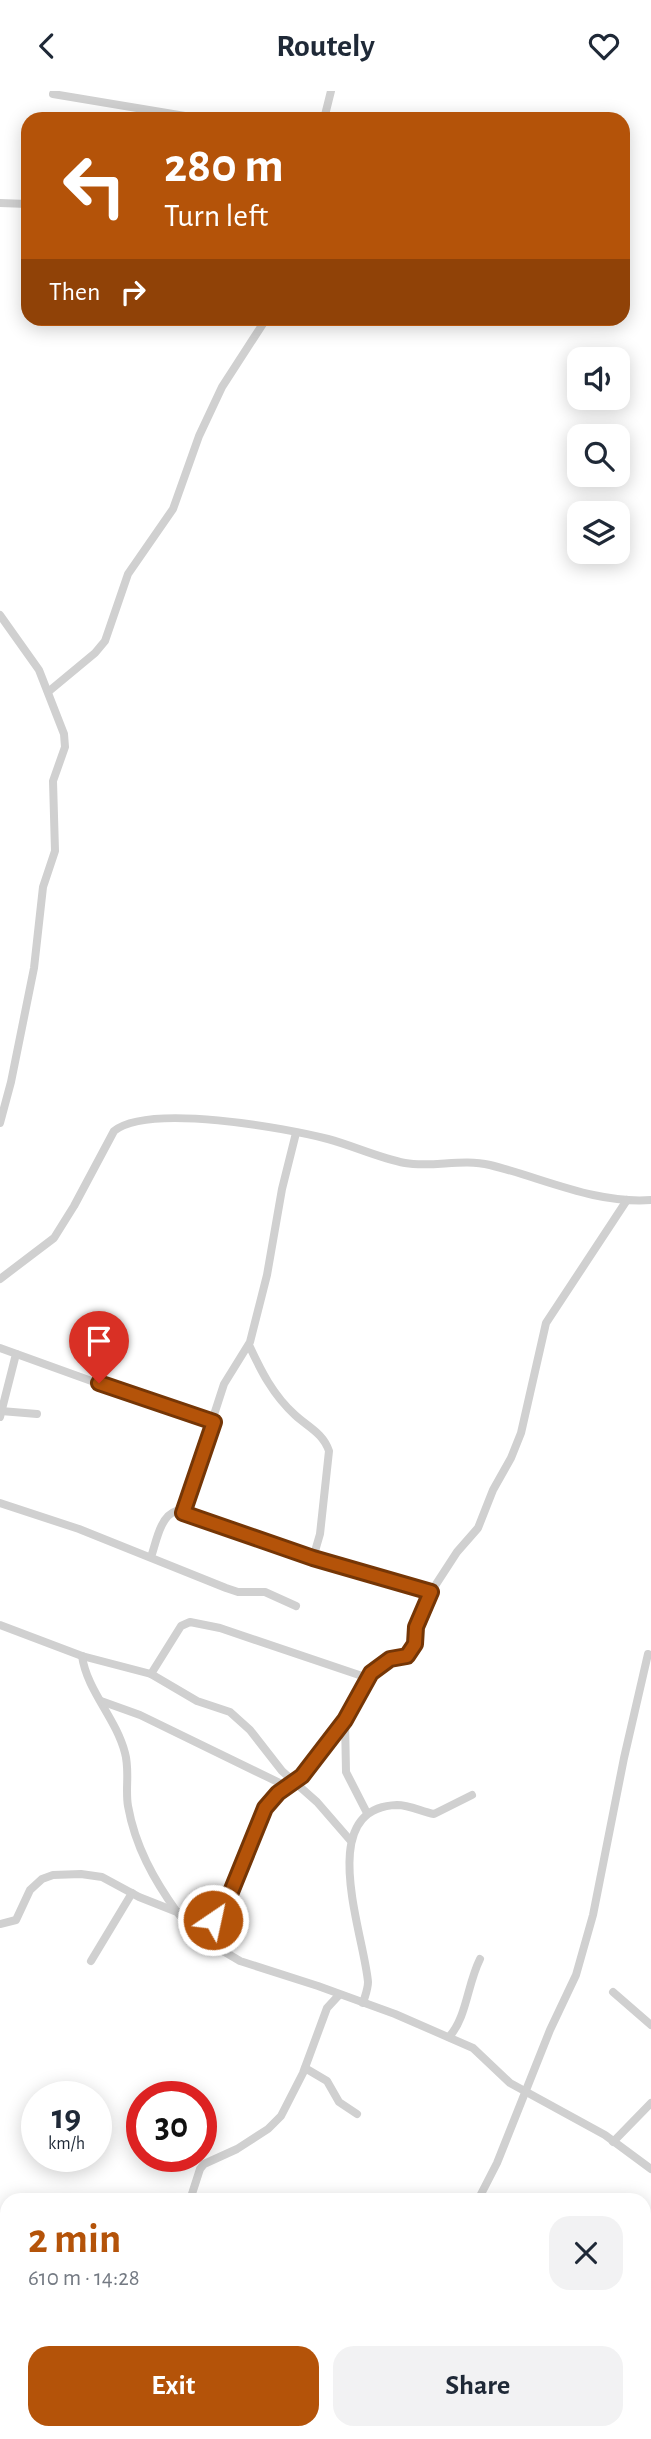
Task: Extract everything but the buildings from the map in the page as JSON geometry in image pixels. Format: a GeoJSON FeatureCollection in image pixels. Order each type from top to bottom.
{"type":"FeatureCollection","features":[{"type":"Feature","properties":{"kind":"street"},"geometry":{"type":"LineString","coordinates":[[326,112],[331,91]]}},
{"type":"Feature","properties":{"kind":"street"},"geometry":{"type":"LineString","coordinates":[[53,94],[161,112]]}},
{"type":"Feature","properties":{"kind":"street"},"geometry":{"type":"LineString","coordinates":[[0,203],[21,204]]}},
{"type":"Feature","properties":{"kind":"street"},"geometry":{"type":"LineString","coordinates":[[48,692],[95,653],[105,641],[128,574],[173,509],[198,436],[222,387],[261,326]]}},
{"type":"Feature","properties":{"kind":"street"},"geometry":{"type":"LineString","coordinates":[[0,615],[39,670],[65,743],[53,781],[55,852],[43,887],[34,968],[0,1123]]}},
{"type":"Feature","properties":{"kind":"street"},"geometry":{"type":"LineString","coordinates":[[0,1279],[54,1238],[75,1206],[108,1140],[121,1125],[180,1118],[215,1119],[330,1140],[406,1163],[476,1162],[607,1199],[651,1200]]}},
{"type":"Feature","properties":{"kind":"street"},"geometry":{"type":"LineString","coordinates":[[183,1513],[229,1374],[249,1345],[267,1275],[282,1189],[296,1133]]}},
{"type":"Feature","properties":{"kind":"street"},"geometry":{"type":"LineString","coordinates":[[0,1924],[16,1920],[35,1884],[53,1875],[97,1875],[177,1912],[213,1920],[222,1914],[265,1808],[278,1793],[302,1776],[345,1720],[368,1678],[390,1659],[407,1656],[415,1644],[416,1627],[431,1592],[457,1552],[478,1528],[493,1490],[511,1458],[521,1433],[546,1323],[627,1200]]}},
{"type":"Feature","properties":{"kind":"street"},"geometry":{"type":"LineString","coordinates":[[249,1345],[270,1388],[296,1416],[313,1428],[326,1443],[329,1451],[320,1534],[313,1558]]}},
{"type":"Feature","properties":{"kind":"street"},"geometry":{"type":"LineString","coordinates":[[0,1348],[169,1409],[214,1422]]}},
{"type":"Feature","properties":{"kind":"street"},"geometry":{"type":"LineString","coordinates":[[16,1354],[1,1414],[37,1414]]}},
{"type":"Feature","properties":{"kind":"street"},"geometry":{"type":"LineString","coordinates":[[0,1503],[79,1529],[226,1588],[238,1592],[265,1593],[296,1607]]}},
{"type":"Feature","properties":{"kind":"street"},"geometry":{"type":"LineString","coordinates":[[151,1557],[169,1513],[183,1513],[313,1558],[431,1592]]}},
{"type":"Feature","properties":{"kind":"street"},"geometry":{"type":"LineString","coordinates":[[151,1674],[181,1626],[190,1622],[220,1628],[368,1678]]}},
{"type":"Feature","properties":{"kind":"street"},"geometry":{"type":"LineString","coordinates":[[0,1625],[82,1656],[151,1674],[197,1702],[230,1712],[250,1730],[291,1785]]}},
{"type":"Feature","properties":{"kind":"street"},"geometry":{"type":"LineString","coordinates":[[482,2193],[497,2163],[550,2030],[576,1975],[593,1915],[648,1654]]}},
{"type":"Feature","properties":{"kind":"street"},"geometry":{"type":"LineString","coordinates":[[82,1656],[86,1677],[125,1751],[129,1783],[128,1805],[145,1861],[177,1912],[196,1935],[240,1961],[363,2003],[473,2048],[498,2074],[613,2141],[651,2169]]}},
{"type":"Feature","properties":{"kind":"street"},"geometry":{"type":"LineString","coordinates":[[101,1701],[140,1715],[291,1785],[317,1802],[351,1840]]}},
{"type":"Feature","properties":{"kind":"street"},"geometry":{"type":"LineString","coordinates":[[345,1720],[345,1772],[367,1813]]}},
{"type":"Feature","properties":{"kind":"street"},"geometry":{"type":"LineString","coordinates":[[363,2003],[368,1980],[352,1902],[351,1840],[367,1813],[377,1808],[400,1805],[434,1814],[472,1795]]}},
{"type":"Feature","properties":{"kind":"street"},"geometry":{"type":"LineString","coordinates":[[91,1961],[132,1893]]}},
{"type":"Feature","properties":{"kind":"street"},"geometry":{"type":"LineString","coordinates":[[449,2037],[458,2027],[469,1983],[480,1959]]}},
{"type":"Feature","properties":{"kind":"street"},"geometry":{"type":"LineString","coordinates":[[613,1992],[651,2025]]}},
{"type":"Feature","properties":{"kind":"street"},"geometry":{"type":"LineString","coordinates":[[192,2193],[204,2164],[237,2149],[276,2123],[305,2068],[327,2008],[339,1995]]}},
{"type":"Feature","properties":{"kind":"street"},"geometry":{"type":"LineString","coordinates":[[305,2068],[327,2081],[339,2102],[357,2114]]}},
{"type":"Feature","properties":{"kind":"street"},"geometry":{"type":"LineString","coordinates":[[613,2141],[651,2103]]}},
{"type":"Feature","properties":{"kind":"route"},"geometry":{"type":"LineString","coordinates":[[99,1383],[169,1409],[214,1422],[183,1513],[313,1558],[431,1592],[416,1627],[415,1644],[407,1656],[390,1659],[371,1673],[345,1720],[302,1776],[278,1793],[265,1808],[222,1914],[213,1920]]}}]}
